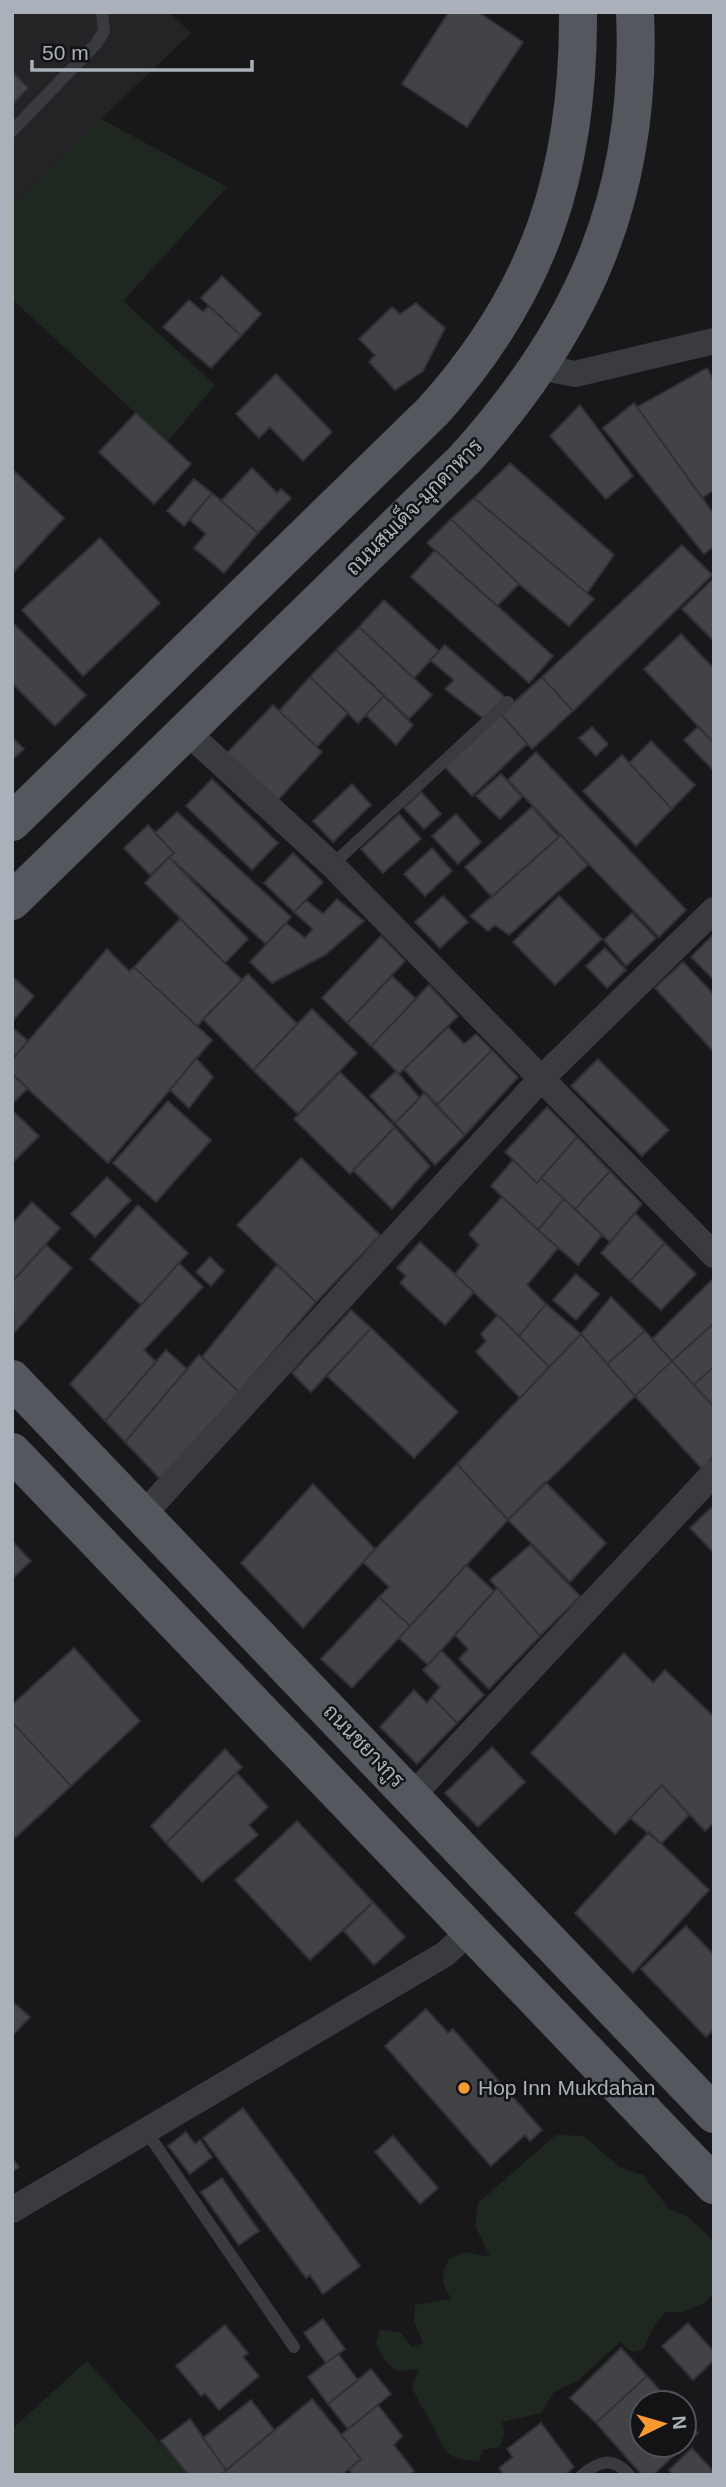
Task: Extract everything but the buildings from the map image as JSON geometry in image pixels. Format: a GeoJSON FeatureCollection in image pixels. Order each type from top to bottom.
{"type":"FeatureCollection","features":[{"type":"Feature","properties":{"kind":"main road"},"geometry":{"type":"LineString","coordinates":[[12,822],[433,411],[488,343],[517,294],[555,202],[569,150],[576,96],[578,12]]}},
{"type":"Feature","properties":{"kind":"main road","name":"ถนนสมเด็จ-มุกดาหาร"},"geometry":{"type":"LineString","coordinates":[[12,901],[465,459],[504,416],[540,367],[577,301],[607,236],[622,181],[634,116],[635,12]]}},
{"type":"Feature","properties":{"kind":"main road","name":"ถนนชยางกูร"},"geometry":{"type":"LineString","coordinates":[[12,1379],[714,2114]]}},
{"type":"Feature","properties":{"kind":"main road"},"geometry":{"type":"LineString","coordinates":[[12,1452],[714,2185]]}},
{"type":"Feature","properties":{"kind":"street"},"geometry":{"type":"LineString","coordinates":[[540,367],[575,374],[714,341]]}},
{"type":"Feature","properties":{"kind":"street"},"geometry":{"type":"LineString","coordinates":[[186,731],[332,865],[714,1255]]}},
{"type":"Feature","properties":{"kind":"street"},"geometry":{"type":"LineString","coordinates":[[142,1516],[540,1080],[714,910]]}},
{"type":"Feature","properties":{"kind":"street"},"geometry":{"type":"LineString","coordinates":[[412,1796],[714,1473]]}},
{"type":"Feature","properties":{"kind":"street"},"geometry":{"type":"LineString","coordinates":[[12,2210],[445,1954],[470,1931]]}},
{"type":"Feature","properties":{"kind":"lane"},"geometry":{"type":"LineString","coordinates":[[12,131],[96,44],[104,31],[102,12]]}},
{"type":"Feature","properties":{"kind":"lane"},"geometry":{"type":"LineString","coordinates":[[332,865],[508,702]]}},
{"type":"Feature","properties":{"kind":"lane"},"geometry":{"type":"LineString","coordinates":[[146,2131],[294,2347]]}},
{"type":"Feature","properties":{"kind":"lane"},"geometry":{"type":"LineString","coordinates":[[582,2475],[593,2465],[606,2461],[619,2465],[629,2475]]}},
{"type":"Feature","properties":{"kind":"shaded area"},"geometry":{"type":"Polygon","coordinates":[[[12,12],[169,12],[191,33],[12,204],[12,12]]]}},
{"type":"Feature","properties":{"kind":"shaded area"},"geometry":{"type":"Polygon","coordinates":[[[101,119],[227,187],[123,301],[215,385],[167,442],[12,299],[12,204],[101,119]]]}},
{"type":"Feature","properties":{"kind":"shaded area"},"geometry":{"type":"Polygon","coordinates":[[[556,2135],[583,2136],[621,2168],[643,2175],[669,2209],[688,2217],[707,2234],[714,2245],[714,2292],[706,2302],[683,2312],[665,2312],[654,2326],[643,2350],[632,2352],[620,2342],[577,2381],[554,2392],[541,2413],[502,2422],[505,2434],[499,2447],[483,2450],[479,2461],[457,2458],[445,2449],[412,2387],[419,2369],[398,2371],[386,2362],[376,2344],[380,2329],[401,2333],[412,2347],[423,2343],[414,2322],[415,2305],[452,2299],[443,2280],[449,2259],[465,2252],[490,2257],[475,2225],[478,2203],[556,2135]]]}},
{"type":"Feature","properties":{"kind":"shaded area"},"geometry":{"type":"Polygon","coordinates":[[[87,2361],[189,2475],[12,2475],[12,2429],[87,2361]]]}},
{"type":"Feature","properties":{"kind":"place","name":"Hop Inn Mukdahan"},"geometry":{"type":"Point","coordinates":[464,2088]}}]}
